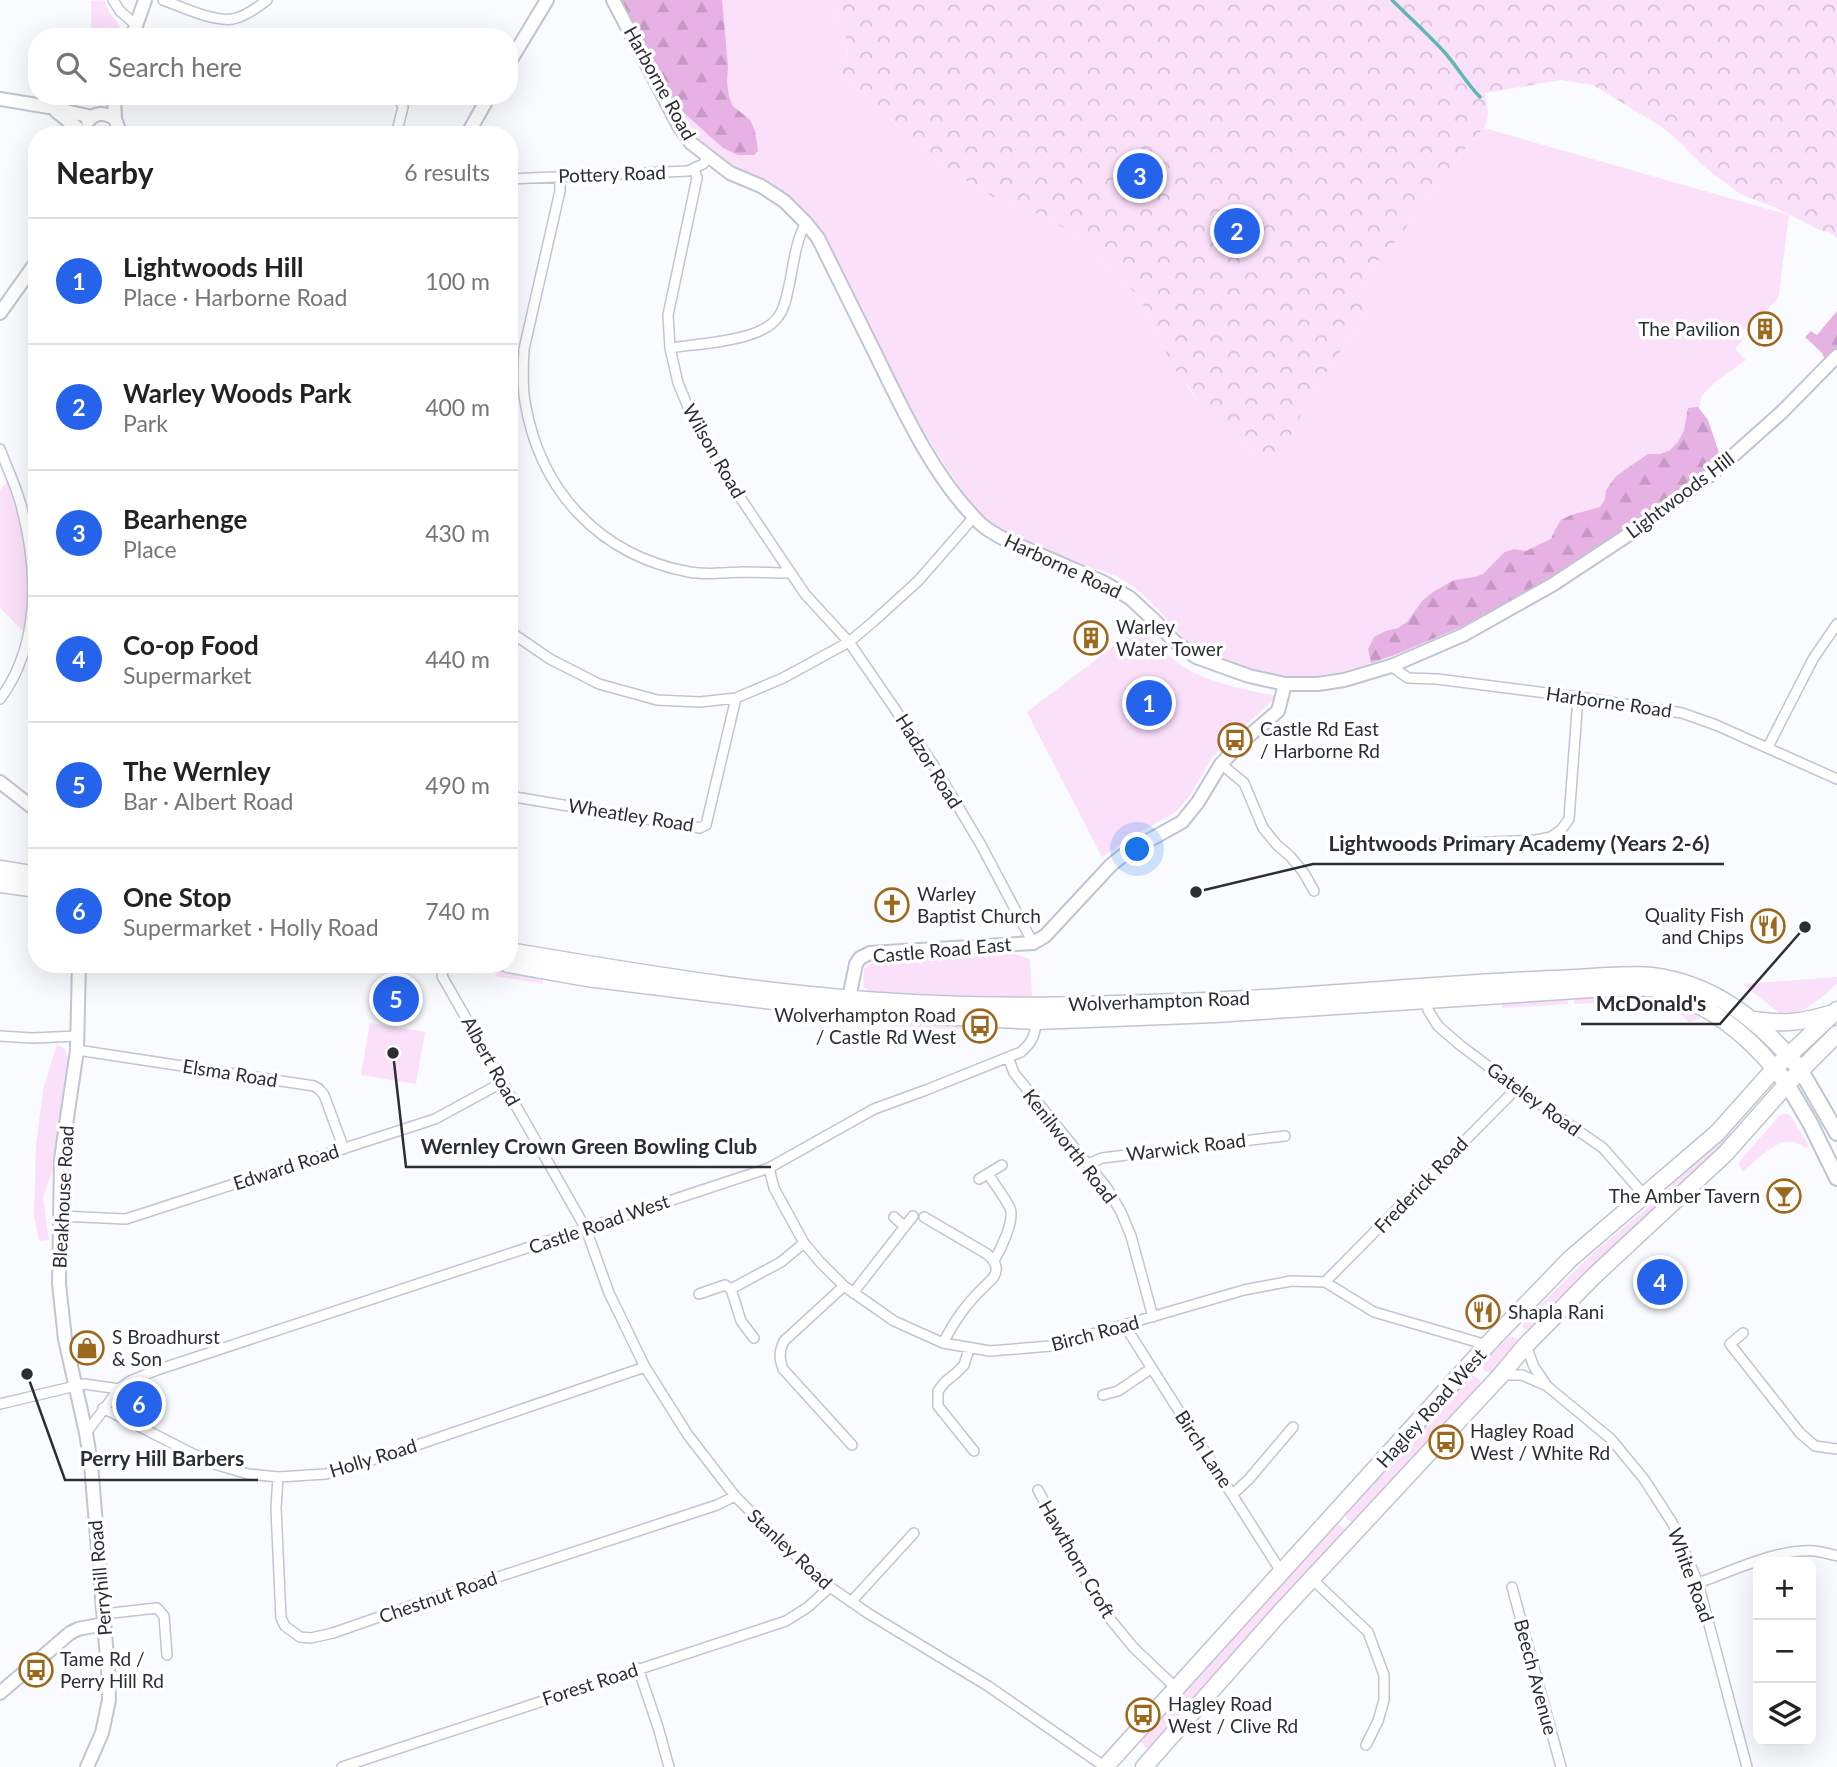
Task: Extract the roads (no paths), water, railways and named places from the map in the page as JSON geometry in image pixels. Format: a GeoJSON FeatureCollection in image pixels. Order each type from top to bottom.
{"type":"FeatureCollection","features":[{"type":"Feature","properties":{"kind":"highway"},"geometry":{"type":"LineString","coordinates":[[0,869],[28,874]]}},
{"type":"Feature","properties":{"kind":"highway"},"geometry":{"type":"LineString","coordinates":[[0,884],[28,888]]}},
{"type":"Feature","properties":{"kind":"highway","name":"Wolverhampton Road"},"geometry":{"type":"LineString","coordinates":[[518,952],[916,1015],[1215,1014],[1650,975],[1683,983],[1736,1006],[1788,1054],[1800,1069]]}},
{"type":"Feature","properties":{"kind":"highway","name":"Wolverhampton Road"},"geometry":{"type":"LineString","coordinates":[[518,966],[587,978],[805,1005],[849,1003]]}},
{"type":"Feature","properties":{"kind":"highway","name":"Wolverhampton Road"},"geometry":{"type":"LineString","coordinates":[[1426,994],[1652,988],[1677,995],[1727,1021],[1749,1040],[1787,1084]]}},
{"type":"Feature","properties":{"kind":"highway"},"geometry":{"type":"LineString","coordinates":[[1753,1020],[1794,1023],[1836,1012]]}},
{"type":"Feature","properties":{"kind":"highway","name":"Hagley Road West"},"geometry":{"type":"LineString","coordinates":[[1105,1767],[1482,1351],[1570,1259],[1717,1133],[1788,1054],[1836,1012]]}},
{"type":"Feature","properties":{"kind":"highway","name":"Hagley Road West"},"geometry":{"type":"LineString","coordinates":[[1144,1767],[1526,1345],[1595,1275],[1725,1154],[1800,1069],[1837,1034]]}},
{"type":"Feature","properties":{"kind":"highway"},"geometry":{"type":"LineString","coordinates":[[1503,1330],[1512,1329],[1521,1333],[1526,1345]]}},
{"type":"Feature","properties":{"kind":"highway"},"geometry":{"type":"LineString","coordinates":[[1482,1351],[1477,1369],[1480,1375],[1500,1376]]}},
{"type":"Feature","properties":{"kind":"highway"},"geometry":{"type":"LineString","coordinates":[[1336,1513],[1356,1532]]}},
{"type":"Feature","properties":{"kind":"highway"},"geometry":{"type":"LineString","coordinates":[[1117,1753],[1131,1753],[1138,1758],[1138,1767]]}},
{"type":"Feature","properties":{"kind":"main road"},"geometry":{"type":"LineString","coordinates":[[1800,1069],[1837,1133]]}},
{"type":"Feature","properties":{"kind":"main road"},"geometry":{"type":"LineString","coordinates":[[1787,1084],[1837,1178]]}},
{"type":"Feature","properties":{"kind":"street"},"geometry":{"type":"LineString","coordinates":[[113,0],[132,28]]}},
{"type":"Feature","properties":{"kind":"street"},"geometry":{"type":"LineString","coordinates":[[135,28],[145,0]]}},
{"type":"Feature","properties":{"kind":"street"},"geometry":{"type":"LineString","coordinates":[[163,0],[212,17],[232,19],[253,11],[267,0]]}},
{"type":"Feature","properties":{"kind":"street"},"geometry":{"type":"LineString","coordinates":[[518,48],[547,0]]}},
{"type":"Feature","properties":{"kind":"street","name":"Harborne Road"},"geometry":{"type":"LineString","coordinates":[[613,0],[691,144],[730,173],[761,186],[776,196],[807,223],[818,238],[924,448],[948,484],[988,530],[1103,582],[1130,598],[1174,641],[1196,657],[1249,676],[1285,684],[1318,684],[1391,666],[1408,678],[1437,679],[1578,697],[1682,713],[1768,747],[1837,779]]}},
{"type":"Feature","properties":{"kind":"street"},"geometry":{"type":"LineString","coordinates":[[0,99],[28,104]]}},
{"type":"Feature","properties":{"kind":"street"},"geometry":{"type":"LineString","coordinates":[[37,105],[110,116],[116,126]]}},
{"type":"Feature","properties":{"kind":"street"},"geometry":{"type":"LineString","coordinates":[[86,126],[105,105]]}},
{"type":"Feature","properties":{"kind":"street"},"geometry":{"type":"LineString","coordinates":[[114,105],[117,126]]}},
{"type":"Feature","properties":{"kind":"street"},"geometry":{"type":"LineString","coordinates":[[398,126],[402,105]]}},
{"type":"Feature","properties":{"kind":"street"},"geometry":{"type":"LineString","coordinates":[[472,126],[484,105]]}},
{"type":"Feature","properties":{"kind":"street"},"geometry":{"type":"LineString","coordinates":[[49,107],[74,126]]}},
{"type":"Feature","properties":{"kind":"street","name":"Pottery Road"},"geometry":{"type":"LineString","coordinates":[[518,178],[688,172],[703,164],[709,157]]}},
{"type":"Feature","properties":{"kind":"street","name":"Wilson Road"},"geometry":{"type":"LineString","coordinates":[[694,169],[697,178],[668,315],[670,348],[678,383],[715,460],[804,594]]}},
{"type":"Feature","properties":{"kind":"street"},"geometry":{"type":"LineString","coordinates":[[560,176],[560,191],[524,349],[523,375],[524,400],[533,438],[556,486],[573,509],[593,527],[617,547],[642,559],[692,572],[791,573]]}},
{"type":"Feature","properties":{"kind":"street"},"geometry":{"type":"LineString","coordinates":[[670,348],[748,336],[770,326],[784,305],[800,234],[807,223]]}},
{"type":"Feature","properties":{"kind":"street"},"geometry":{"type":"LineString","coordinates":[[0,313],[28,274]]}},
{"type":"Feature","properties":{"kind":"street","name":"Lightwoods Hill"},"geometry":{"type":"LineString","coordinates":[[1391,666],[1463,635],[1552,585],[1640,527],[1737,453],[1837,356]]}},
{"type":"Feature","properties":{"kind":"street"},"geometry":{"type":"LineString","coordinates":[[0,449],[20,504],[28,541]]}},
{"type":"Feature","properties":{"kind":"street"},"geometry":{"type":"LineString","coordinates":[[518,637],[550,659],[599,684],[657,700],[700,702],[736,698],[783,678],[849,642],[918,581],[974,517]]}},
{"type":"Feature","properties":{"kind":"street","name":"Hadzor Road"},"geometry":{"type":"LineString","coordinates":[[804,594],[849,642],[934,766],[981,845],[1033,943]]}},
{"type":"Feature","properties":{"kind":"street"},"geometry":{"type":"LineString","coordinates":[[1768,747],[1813,659],[1837,624]]}},
{"type":"Feature","properties":{"kind":"street"},"geometry":{"type":"LineString","coordinates":[[0,699],[23,656],[28,633]]}},
{"type":"Feature","properties":{"kind":"street","name":"Castle Road East"},"geometry":{"type":"LineString","coordinates":[[849,1003],[856,964],[860,958],[870,953],[1033,943],[1045,936],[1111,865],[1126,853],[1182,821],[1198,802],[1221,764],[1278,711],[1285,684]]}},
{"type":"Feature","properties":{"kind":"street"},"geometry":{"type":"LineString","coordinates":[[1421,845],[1532,841],[1551,837],[1561,830],[1569,819],[1578,697]]}},
{"type":"Feature","properties":{"kind":"street","name":"Wheatley Road"},"geometry":{"type":"LineString","coordinates":[[518,798],[700,828],[706,825],[736,698]]}},
{"type":"Feature","properties":{"kind":"street"},"geometry":{"type":"LineString","coordinates":[[1221,764],[1244,783],[1263,828],[1304,873],[1314,891]]}},
{"type":"Feature","properties":{"kind":"street"},"geometry":{"type":"LineString","coordinates":[[0,782],[28,804]]}},
{"type":"Feature","properties":{"kind":"street"},"geometry":{"type":"LineString","coordinates":[[1294,878],[1304,873]]}},
{"type":"Feature","properties":{"kind":"street","name":"Bleakhouse Road"},"geometry":{"type":"LineString","coordinates":[[76,1386],[65,1339],[59,1284],[61,1159],[77,1043],[79,973]]}},
{"type":"Feature","properties":{"kind":"street","name":"Albert Road"},"geometry":{"type":"LineString","coordinates":[[442,973],[586,1229]]}},
{"type":"Feature","properties":{"kind":"street","name":"Gateley Road"},"geometry":{"type":"LineString","coordinates":[[1426,994],[1428,1010],[1438,1026],[1517,1088],[1603,1148],[1646,1196]]}},
{"type":"Feature","properties":{"kind":"street","name":"Castle Road West"},"geometry":{"type":"LineString","coordinates":[[86,1433],[119,1389],[130,1381],[157,1370],[769,1168],[874,1109],[1021,1052],[1035,1036],[1035,1013]]}},
{"type":"Feature","properties":{"kind":"street"},"geometry":{"type":"LineString","coordinates":[[0,1036],[77,1043]]}},
{"type":"Feature","properties":{"kind":"street","name":"Elsma Road"},"geometry":{"type":"LineString","coordinates":[[77,1043],[314,1086],[324,1095],[344,1149]]}},
{"type":"Feature","properties":{"kind":"street","name":"Kenilworth Road"},"geometry":{"type":"LineString","coordinates":[[1008,1057],[1014,1073],[1107,1188],[1121,1212],[1131,1236],[1153,1317]]}},
{"type":"Feature","properties":{"kind":"street","name":"Edward Road"},"geometry":{"type":"LineString","coordinates":[[60,1216],[126,1219],[435,1119],[503,1082]]}},
{"type":"Feature","properties":{"kind":"street","name":"Frederick Road"},"geometry":{"type":"LineString","coordinates":[[1325,1282],[1517,1088]]}},
{"type":"Feature","properties":{"kind":"street","name":"Warwick Road"},"geometry":{"type":"LineString","coordinates":[[1088,1164],[1102,1158],[1285,1136]]}},
{"type":"Feature","properties":{"kind":"street"},"geometry":{"type":"LineString","coordinates":[[979,1179],[1002,1165]]}},
{"type":"Feature","properties":{"kind":"street","name":"Birch Road"},"geometry":{"type":"LineString","coordinates":[[769,1168],[774,1188],[804,1243],[844,1286],[894,1321],[943,1343],[969,1349],[990,1351],[1051,1346],[1244,1290],[1291,1281],[1325,1282]]}},
{"type":"Feature","properties":{"kind":"street"},"geometry":{"type":"LineString","coordinates":[[988,1174],[1010,1209],[1011,1216],[1001,1249],[994,1261]]}},
{"type":"Feature","properties":{"kind":"street"},"geometry":{"type":"LineString","coordinates":[[853,1293],[913,1216]]}},
{"type":"Feature","properties":{"kind":"street"},"geometry":{"type":"LineString","coordinates":[[894,1217],[904,1226]]}},
{"type":"Feature","properties":{"kind":"street"},"geometry":{"type":"LineString","coordinates":[[924,1217],[987,1254],[994,1261],[996,1268],[994,1277],[957,1316],[943,1343]]}},
{"type":"Feature","properties":{"kind":"street","name":"Stanley Road"},"geometry":{"type":"LineString","coordinates":[[586,1229],[609,1293],[645,1367],[688,1435],[735,1496],[830,1587],[869,1614],[988,1686],[1105,1767]]}},
{"type":"Feature","properties":{"kind":"street"},"geometry":{"type":"LineString","coordinates":[[731,1289],[781,1262],[804,1243]]}},
{"type":"Feature","properties":{"kind":"street"},"geometry":{"type":"LineString","coordinates":[[1325,1282],[1374,1312],[1482,1351]]}},
{"type":"Feature","properties":{"kind":"street"},"geometry":{"type":"LineString","coordinates":[[699,1294],[720,1285],[731,1289],[741,1321],[754,1338]]}},
{"type":"Feature","properties":{"kind":"street"},"geometry":{"type":"LineString","coordinates":[[844,1286],[783,1341],[779,1360],[783,1370],[852,1445]]}},
{"type":"Feature","properties":{"kind":"street","name":"Birch Lane"},"geometry":{"type":"LineString","coordinates":[[1125,1326],[1282,1573]]}},
{"type":"Feature","properties":{"kind":"street"},"geometry":{"type":"LineString","coordinates":[[1743,1333],[1730,1344],[1792,1424],[1815,1446],[1837,1449]]}},
{"type":"Feature","properties":{"kind":"street","name":"White Road"},"geometry":{"type":"LineString","coordinates":[[1526,1345],[1534,1367],[1547,1386]]}},
{"type":"Feature","properties":{"kind":"street"},"geometry":{"type":"LineString","coordinates":[[969,1349],[964,1365],[938,1391],[938,1406],[974,1451]]}},
{"type":"Feature","properties":{"kind":"street","name":"Holly Road"},"geometry":{"type":"LineString","coordinates":[[103,1408],[211,1463],[248,1474],[278,1478],[326,1474],[645,1367]]}},
{"type":"Feature","properties":{"kind":"street"},"geometry":{"type":"LineString","coordinates":[[1103,1395],[1118,1391],[1152,1368]]}},
{"type":"Feature","properties":{"kind":"street","name":"White Road"},"geometry":{"type":"LineString","coordinates":[[1500,1376],[1522,1375],[1547,1386],[1611,1439],[1644,1479],[1673,1524],[1698,1583],[1747,1767]]}},
{"type":"Feature","properties":{"kind":"street"},"geometry":{"type":"LineString","coordinates":[[0,1404],[84,1384],[119,1389]]}},
{"type":"Feature","properties":{"kind":"street","name":"Perryhill Road"},"geometry":{"type":"LineString","coordinates":[[76,1386],[91,1464],[109,1700],[102,1733],[87,1767]]}},
{"type":"Feature","properties":{"kind":"street"},"geometry":{"type":"LineString","coordinates":[[1233,1494],[1293,1427]]}},
{"type":"Feature","properties":{"kind":"street","name":"Chestnut Road"},"geometry":{"type":"LineString","coordinates":[[278,1478],[276,1508],[281,1618],[285,1626],[300,1637],[311,1638],[717,1505],[735,1496]]}},
{"type":"Feature","properties":{"kind":"street","name":"Hawthorn Croft"},"geometry":{"type":"LineString","coordinates":[[1038,1490],[1101,1608],[1133,1648],[1176,1688]]}},
{"type":"Feature","properties":{"kind":"street"},"geometry":{"type":"LineString","coordinates":[[851,1602],[914,1533]]}},
{"type":"Feature","properties":{"kind":"street"},"geometry":{"type":"LineString","coordinates":[[1698,1583],[1791,1552],[1818,1551],[1837,1556]]}},
{"type":"Feature","properties":{"kind":"street"},"geometry":{"type":"LineString","coordinates":[[1312,1579],[1368,1632],[1384,1675],[1384,1700],[1378,1721],[1366,1745]]}},
{"type":"Feature","properties":{"kind":"street","name":"Forest Road"},"geometry":{"type":"LineString","coordinates":[[342,1767],[786,1620],[808,1607],[830,1587]]}},
{"type":"Feature","properties":{"kind":"street","name":"Beech Avenue"},"geometry":{"type":"LineString","coordinates":[[1512,1587],[1561,1767]]}},
{"type":"Feature","properties":{"kind":"street"},"geometry":{"type":"LineString","coordinates":[[0,1693],[70,1633],[104,1619],[157,1608],[164,1616],[167,1655]]}},
{"type":"Feature","properties":{"kind":"street"},"geometry":{"type":"LineString","coordinates":[[638,1668],[670,1767]]}},
{"type":"Feature","properties":{"kind":"waterway"},"geometry":{"type":"LineString","coordinates":[[1392,0],[1446,54],[1480,97]]}},
{"type":"Feature","properties":{"kind":"place","name":"Bearhenge"},"geometry":{"type":"Point","coordinates":[1140,176]}},
{"type":"Feature","properties":{"kind":"place","name":"Warley Woods Park"},"geometry":{"type":"Point","coordinates":[1237,231]}},
{"type":"Feature","properties":{"kind":"place","name":"The Pavilion"},"geometry":{"type":"Point","coordinates":[1765,329]}},
{"type":"Feature","properties":{"kind":"place","name":"Warley Water Tower"},"geometry":{"type":"Point","coordinates":[1091,638]}},
{"type":"Feature","properties":{"kind":"place","name":"Lightwoods Hill"},"geometry":{"type":"Point","coordinates":[1149,703]}},
{"type":"Feature","properties":{"kind":"place","name":"Castle Rd East / Harborne Rd"},"geometry":{"type":"Point","coordinates":[1235,740]}},
{"type":"Feature","properties":{"kind":"place","name":"Lightwoods Primary Academy (Years 2-6)"},"geometry":{"type":"Point","coordinates":[1196,892]}},
{"type":"Feature","properties":{"kind":"place","name":"Warley Baptist Church"},"geometry":{"type":"Point","coordinates":[892,905]}},
{"type":"Feature","properties":{"kind":"place","name":"Quality Fish and Chips"},"geometry":{"type":"Point","coordinates":[1768,926]}},
{"type":"Feature","properties":{"kind":"place","name":"McDonald's"},"geometry":{"type":"Point","coordinates":[1805,927]}},
{"type":"Feature","properties":{"kind":"place","name":"The Wernley"},"geometry":{"type":"Point","coordinates":[396,999]}},
{"type":"Feature","properties":{"kind":"place","name":"Wolverhampton Road / Castle Rd West"},"geometry":{"type":"Point","coordinates":[980,1026]}},
{"type":"Feature","properties":{"kind":"place","name":"Wernley Crown Green Bowling Club"},"geometry":{"type":"Point","coordinates":[393,1053]}},
{"type":"Feature","properties":{"kind":"place","name":"The Amber Tavern"},"geometry":{"type":"Point","coordinates":[1784,1196]}},
{"type":"Feature","properties":{"kind":"place","name":"Co-op Food"},"geometry":{"type":"Point","coordinates":[1660,1282]}},
{"type":"Feature","properties":{"kind":"place","name":"Shapla Rani"},"geometry":{"type":"Point","coordinates":[1483,1312]}},
{"type":"Feature","properties":{"kind":"place","name":"S Broadhurst & Son"},"geometry":{"type":"Point","coordinates":[87,1348]}},
{"type":"Feature","properties":{"kind":"place","name":"Perry Hill Barbers"},"geometry":{"type":"Point","coordinates":[27,1374]}},
{"type":"Feature","properties":{"kind":"place","name":"One Stop"},"geometry":{"type":"Point","coordinates":[139,1404]}},
{"type":"Feature","properties":{"kind":"place","name":"Hagley Road West / White Rd"},"geometry":{"type":"Point","coordinates":[1446,1442]}},
{"type":"Feature","properties":{"kind":"place","name":"Tame Rd / Perry Hill Rd"},"geometry":{"type":"Point","coordinates":[36,1670]}},
{"type":"Feature","properties":{"kind":"place","name":"Hagley Road West / Clive Rd"},"geometry":{"type":"Point","coordinates":[1143,1715]}}]}
